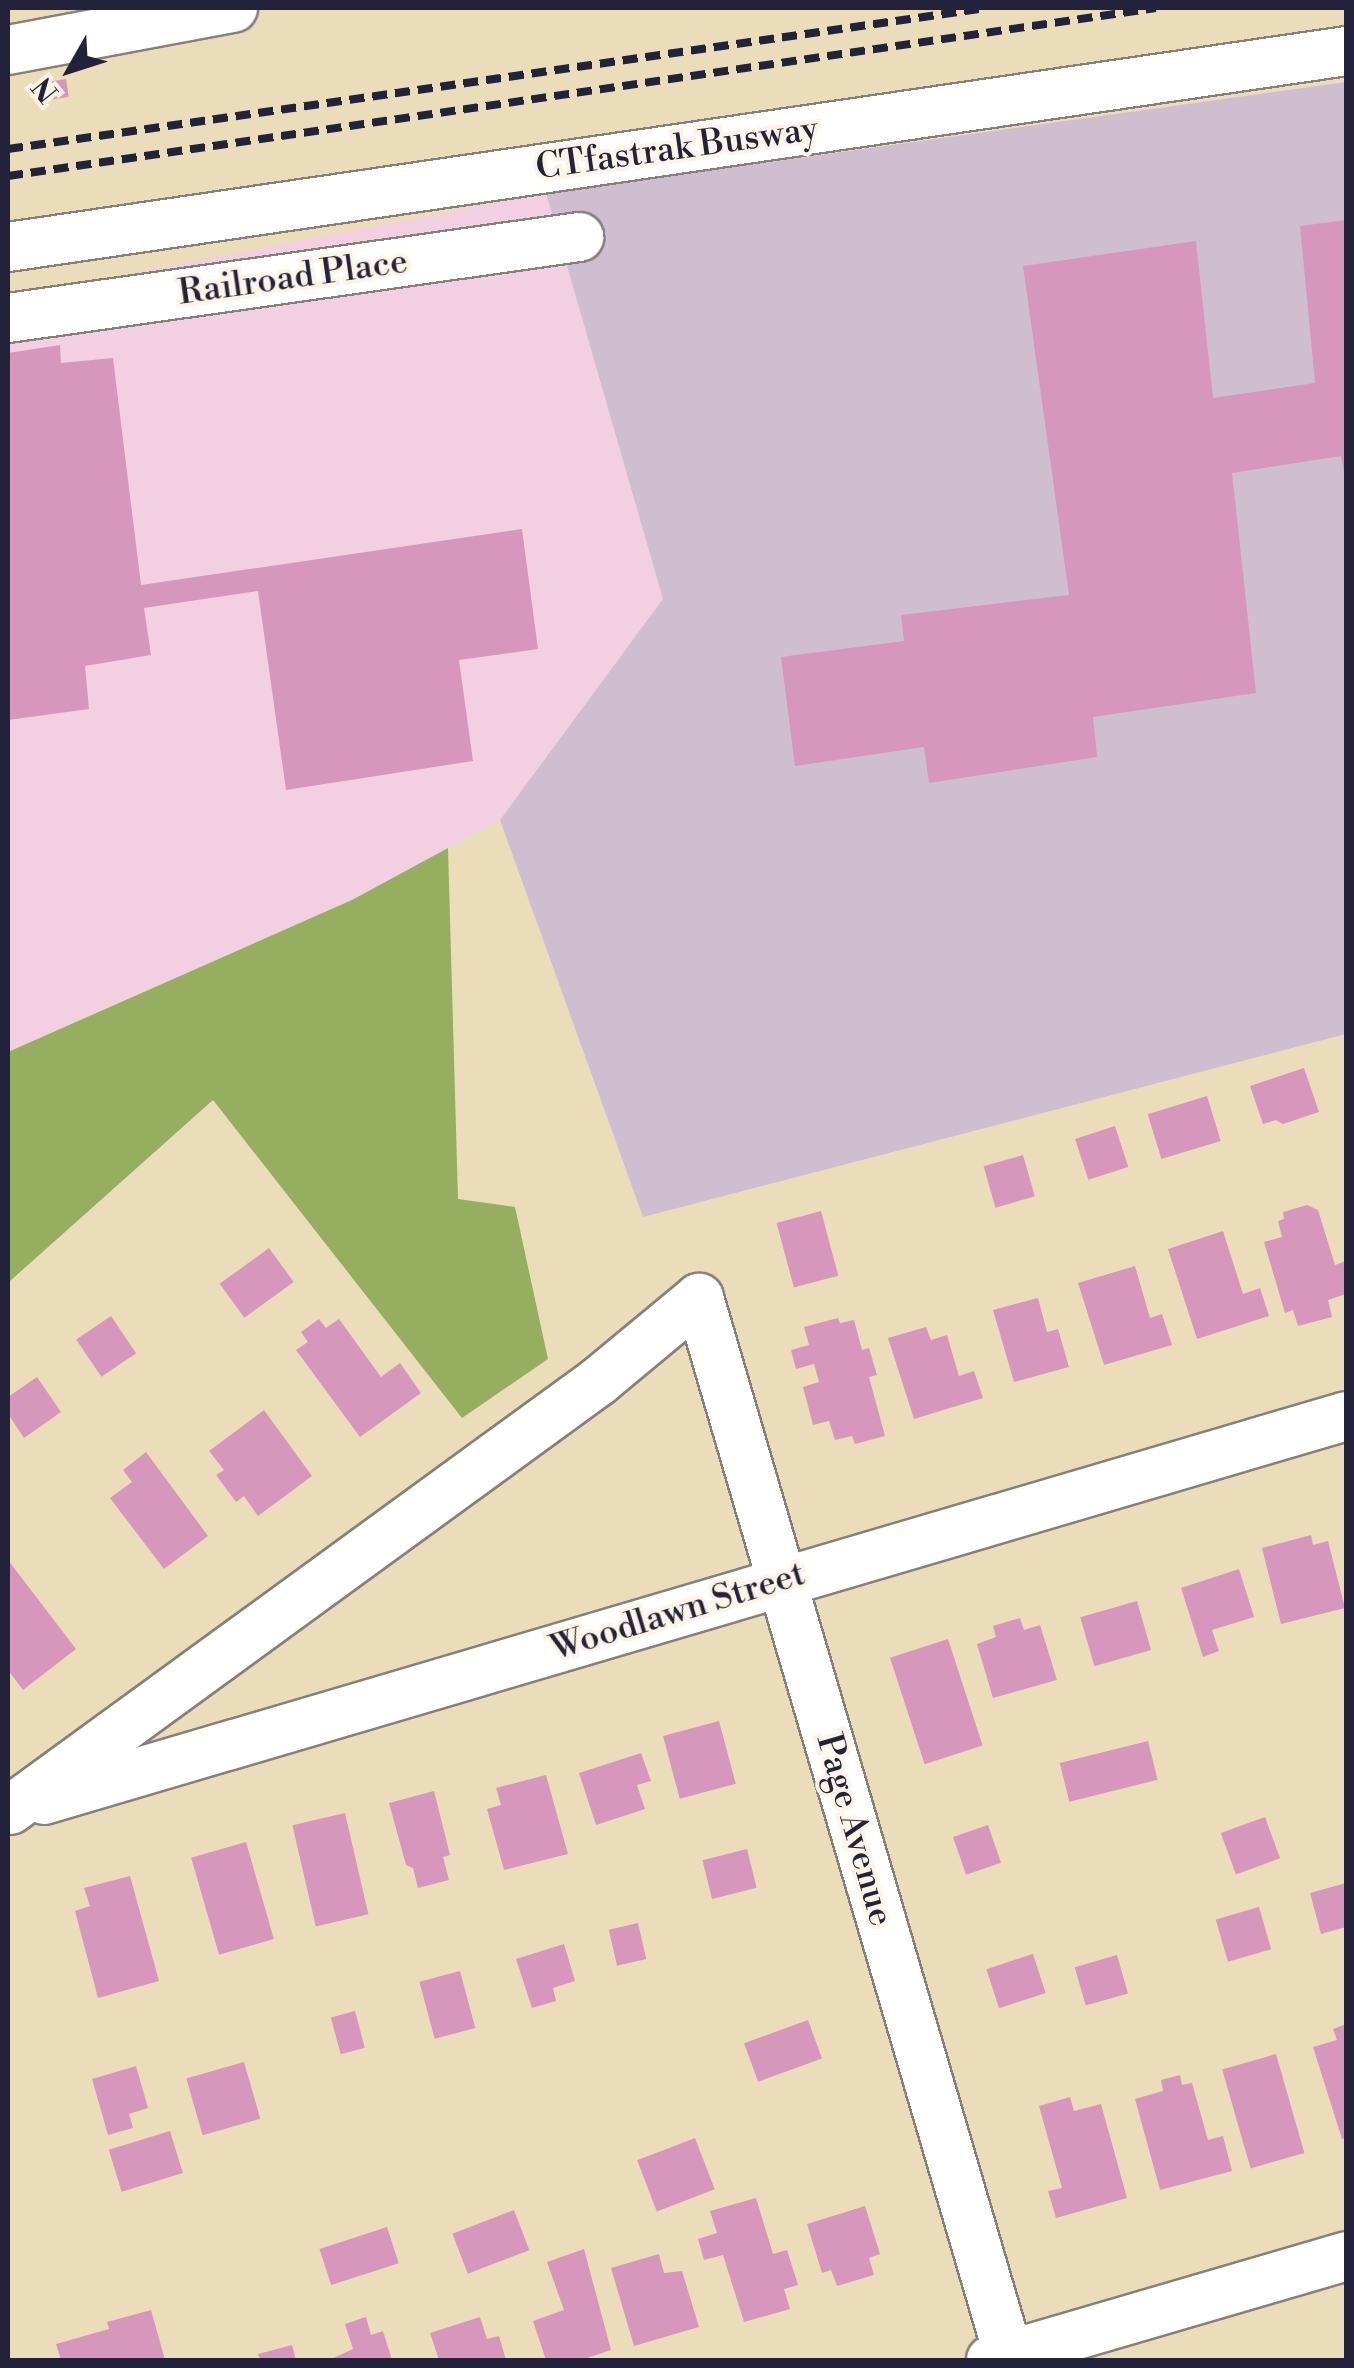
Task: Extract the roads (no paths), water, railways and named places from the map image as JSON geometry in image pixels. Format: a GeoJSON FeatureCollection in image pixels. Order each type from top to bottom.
{"type":"FeatureCollection","features":[{"type":"Feature","properties":{"kind":"street"},"geometry":{"type":"LineString","coordinates":[[8,50],[233,8]]}},
{"type":"Feature","properties":{"kind":"street","name":"CTfastrak Busway"},"geometry":{"type":"LineString","coordinates":[[8,247],[1346,52]]}},
{"type":"Feature","properties":{"kind":"street","name":"Railroad Place"},"geometry":{"type":"LineString","coordinates":[[8,318],[580,237]]}},
{"type":"Feature","properties":{"kind":"street","name":"Page Avenue"},"geometry":{"type":"LineString","coordinates":[[699,1298],[1003,2359]]}},
{"type":"Feature","properties":{"kind":"street","name":"Woodlawn Street"},"geometry":{"type":"LineString","coordinates":[[9,1810],[600,1381],[699,1298]]}},
{"type":"Feature","properties":{"kind":"street","name":"Woodlawn Street"},"geometry":{"type":"LineString","coordinates":[[9,1810],[1346,1416]]}},
{"type":"Feature","properties":{"kind":"street"},"geometry":{"type":"LineString","coordinates":[[1003,2359],[1346,2256]]}},
{"type":"Feature","properties":{"kind":"railway"},"geometry":{"type":"LineString","coordinates":[[8,149],[986,8]]}},
{"type":"Feature","properties":{"kind":"railway"},"geometry":{"type":"LineString","coordinates":[[8,176],[1156,8]]}}]}
